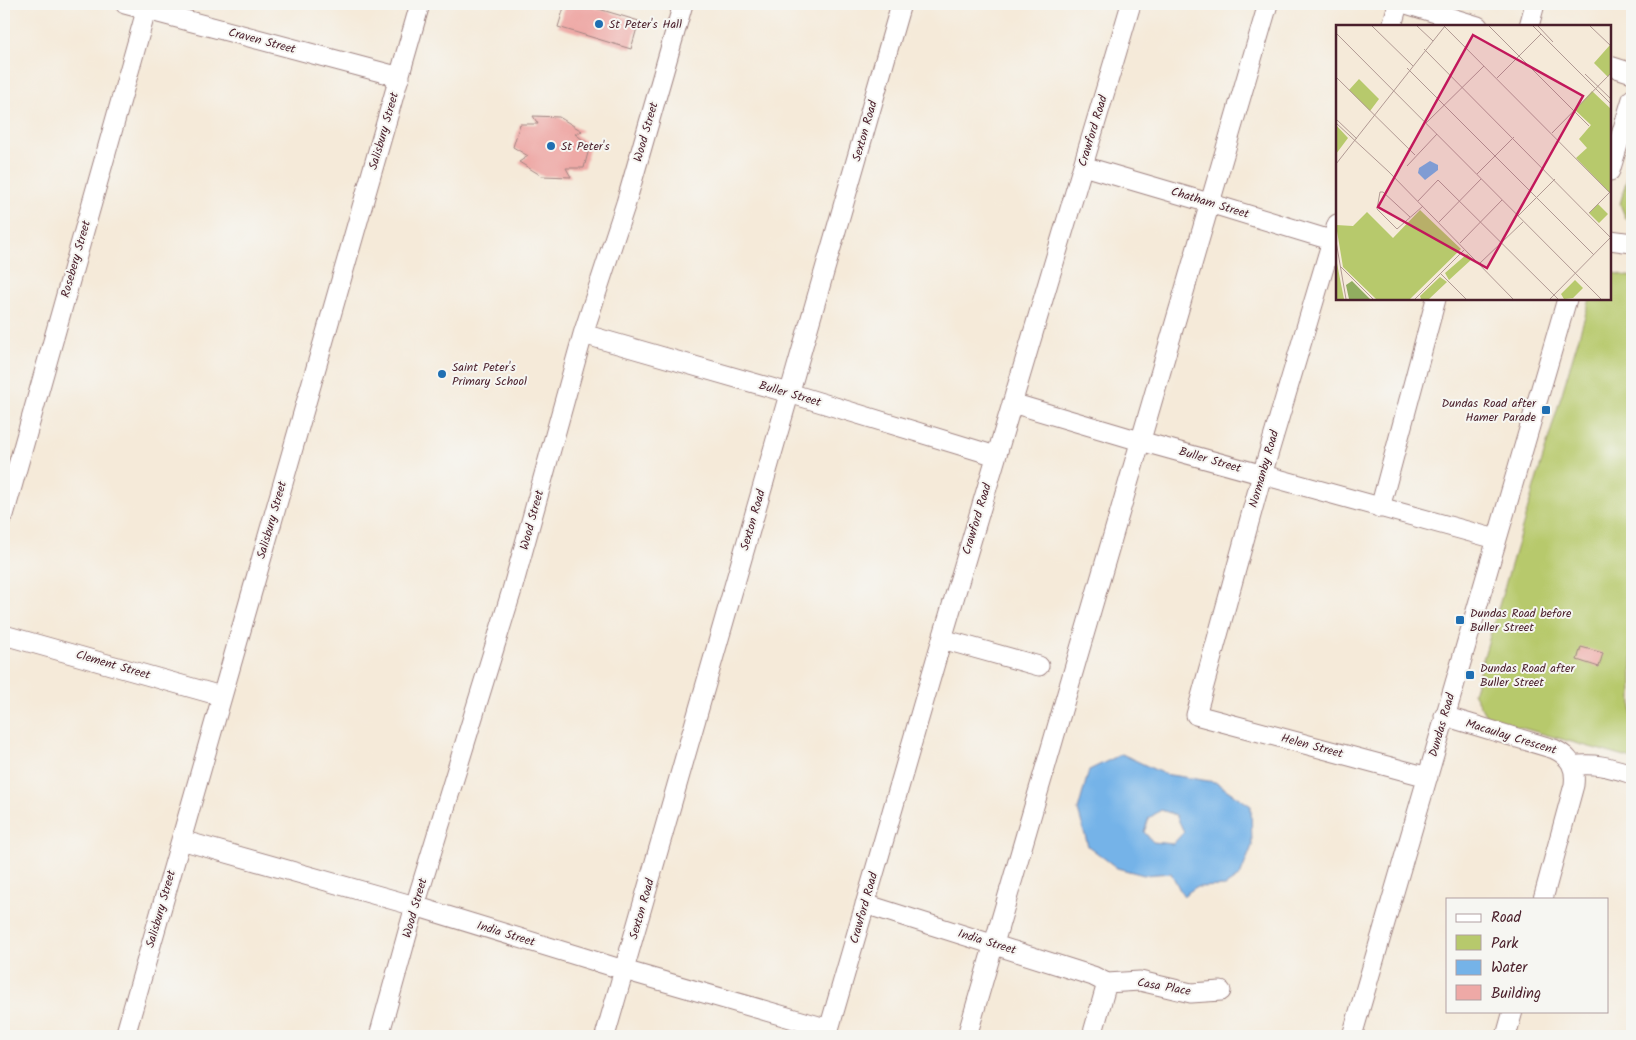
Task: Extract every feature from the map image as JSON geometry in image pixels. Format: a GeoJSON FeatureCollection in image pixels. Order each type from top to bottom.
{"type":"FeatureCollection","features":[{"type":"Feature","properties":{"kind":"street","name":"Craven Street"},"geometry":{"type":"LineString","coordinates":[[125,4],[147,7],[400,77]]}},
{"type":"Feature","properties":{"kind":"street","name":"Salisbury Street"},"geometry":{"type":"LineString","coordinates":[[125,1036],[420,4]]}},
{"type":"Feature","properties":{"kind":"street","name":"Wood Street"},"geometry":{"type":"LineString","coordinates":[[378,1036],[415,906],[512,590],[582,334],[626,203],[683,4]]}},
{"type":"Feature","properties":{"kind":"street","name":"Sexton Road"},"geometry":{"type":"LineString","coordinates":[[605,1036],[901,4]]}},
{"type":"Feature","properties":{"kind":"street","name":"Crawford Road"},"geometry":{"type":"LineString","coordinates":[[828,1033],[942,639],[1131,4]]}},
{"type":"Feature","properties":{"kind":"street"},"geometry":{"type":"LineString","coordinates":[[967,1036],[1020,860],[1268,4]]}},
{"type":"Feature","properties":{"kind":"street"},"geometry":{"type":"LineString","coordinates":[[1392,25],[1398,4]]}},
{"type":"Feature","properties":{"kind":"street"},"geometry":{"type":"LineString","coordinates":[[1406,4],[1475,25]]}},
{"type":"Feature","properties":{"kind":"street"},"geometry":{"type":"LineString","coordinates":[[1529,25],[1535,4]]}},
{"type":"Feature","properties":{"kind":"street","name":"Rosebery Street"},"geometry":{"type":"LineString","coordinates":[[4,515],[147,7]]}},
{"type":"Feature","properties":{"kind":"street"},"geometry":{"type":"LineString","coordinates":[[1611,66],[1632,73]]}},
{"type":"Feature","properties":{"kind":"street"},"geometry":{"type":"LineString","coordinates":[[1611,168],[1632,99]]}},
{"type":"Feature","properties":{"kind":"street","name":"Chatham Street"},"geometry":{"type":"LineString","coordinates":[[1083,166],[1210,203],[1336,236]]}},
{"type":"Feature","properties":{"kind":"street","name":"Normanby Road"},"geometry":{"type":"LineString","coordinates":[[1196,716],[1262,475],[1336,236]]}},
{"type":"Feature","properties":{"kind":"street"},"geometry":{"type":"LineString","coordinates":[[1611,240],[1632,243]]}},
{"type":"Feature","properties":{"kind":"street"},"geometry":{"type":"LineString","coordinates":[[1380,508],[1436,300]]}},
{"type":"Feature","properties":{"kind":"street","name":"Dundas Road"},"geometry":{"type":"LineString","coordinates":[[1352,1036],[1496,539],[1561,300]]}},
{"type":"Feature","properties":{"kind":"street","name":"Buller Street"},"geometry":{"type":"LineString","coordinates":[[582,334],[790,393],[996,456]]}},
{"type":"Feature","properties":{"kind":"street","name":"Buller Street"},"geometry":{"type":"LineString","coordinates":[[1012,403],[1140,441],[1496,539]]}},
{"type":"Feature","properties":{"kind":"street","name":"Clement Street"},"geometry":{"type":"LineString","coordinates":[[4,635],[222,696]]}},
{"type":"Feature","properties":{"kind":"street"},"geometry":{"type":"LineString","coordinates":[[942,639],[1039,666]]}},
{"type":"Feature","properties":{"kind":"street","name":"Helen Street"},"geometry":{"type":"LineString","coordinates":[[1196,716],[1428,778]]}},
{"type":"Feature","properties":{"kind":"street","name":"Macaulay Crescent"},"geometry":{"type":"LineString","coordinates":[[1444,716],[1554,749],[1568,758],[1573,766]]}},
{"type":"Feature","properties":{"kind":"street"},"geometry":{"type":"LineString","coordinates":[[1543,898],[1574,785],[1575,775],[1573,766],[1585,763],[1596,764],[1632,774]]}},
{"type":"Feature","properties":{"kind":"street","name":"India Street"},"geometry":{"type":"LineString","coordinates":[[181,840],[415,906],[828,1033]]}},
{"type":"Feature","properties":{"kind":"street","name":"India Street"},"geometry":{"type":"LineString","coordinates":[[865,904],[1093,976],[1107,983]]}},
{"type":"Feature","properties":{"kind":"street","name":"Casa Place"},"geometry":{"type":"LineString","coordinates":[[1107,983],[1140,981],[1191,993],[1221,991]]}},
{"type":"Feature","properties":{"kind":"street"},"geometry":{"type":"LineString","coordinates":[[1092,1036],[1107,983]]}},
{"type":"Feature","properties":{"kind":"street"},"geometry":{"type":"LineString","coordinates":[[1506,1036],[1513,1012]]}},
{"type":"Feature","properties":{"kind":"green space"},"geometry":{"type":"Polygon","coordinates":[[[1632,160],[1632,224],[1626,219],[1620,204],[1632,160]]]}},
{"type":"Feature","properties":{"kind":"green space"},"geometry":{"type":"Polygon","coordinates":[[[1611,272],[1632,277],[1632,759],[1487,718],[1473,693],[1590,300],[1611,300],[1611,272]]]}},
{"type":"Feature","properties":{"kind":"water"},"geometry":{"type":"Polygon","coordinates":[[[1122,754],[1164,774],[1215,782],[1251,806],[1252,846],[1240,876],[1225,886],[1196,887],[1183,896],[1171,873],[1144,875],[1117,868],[1088,846],[1078,810],[1089,770],[1122,754]],[[1161,810],[1149,818],[1144,832],[1153,842],[1173,844],[1184,832],[1176,815],[1161,810]]]}},
{"type":"Feature","properties":{"kind":"building","name":"St Peter's Hall"},"geometry":{"type":"Polygon","coordinates":[[[565,4],[582,4],[639,21],[631,49],[558,27],[565,4]]]}},
{"type":"Feature","properties":{"kind":"building","name":"St Peter's"},"geometry":{"type":"Polygon","coordinates":[[[533,116],[559,117],[582,131],[575,134],[590,145],[584,168],[566,168],[571,177],[542,176],[519,162],[528,156],[513,147],[520,124],[538,124],[533,116]]]}},
{"type":"Feature","properties":{"kind":"building"},"geometry":{"type":"Polygon","coordinates":[[[1581,647],[1603,653],[1599,667],[1577,660],[1581,647]]]}},
{"type":"Feature","properties":{"kind":"place","name":"St Peter's Hall"},"geometry":{"type":"Point","coordinates":[599,24]}},
{"type":"Feature","properties":{"kind":"place","name":"St Peter's"},"geometry":{"type":"Point","coordinates":[551,146]}},
{"type":"Feature","properties":{"kind":"place","name":"Saint Peter's Primary School"},"geometry":{"type":"Point","coordinates":[442,374]}},
{"type":"Feature","properties":{"kind":"place","name":"Dundas Road after Hamer Parade"},"geometry":{"type":"Point","coordinates":[1546,410]}},
{"type":"Feature","properties":{"kind":"place","name":"Dundas Road before Buller Street"},"geometry":{"type":"Point","coordinates":[1460,620]}},
{"type":"Feature","properties":{"kind":"place","name":"Dundas Road after Buller Street"},"geometry":{"type":"Point","coordinates":[1470,675]}}]}
